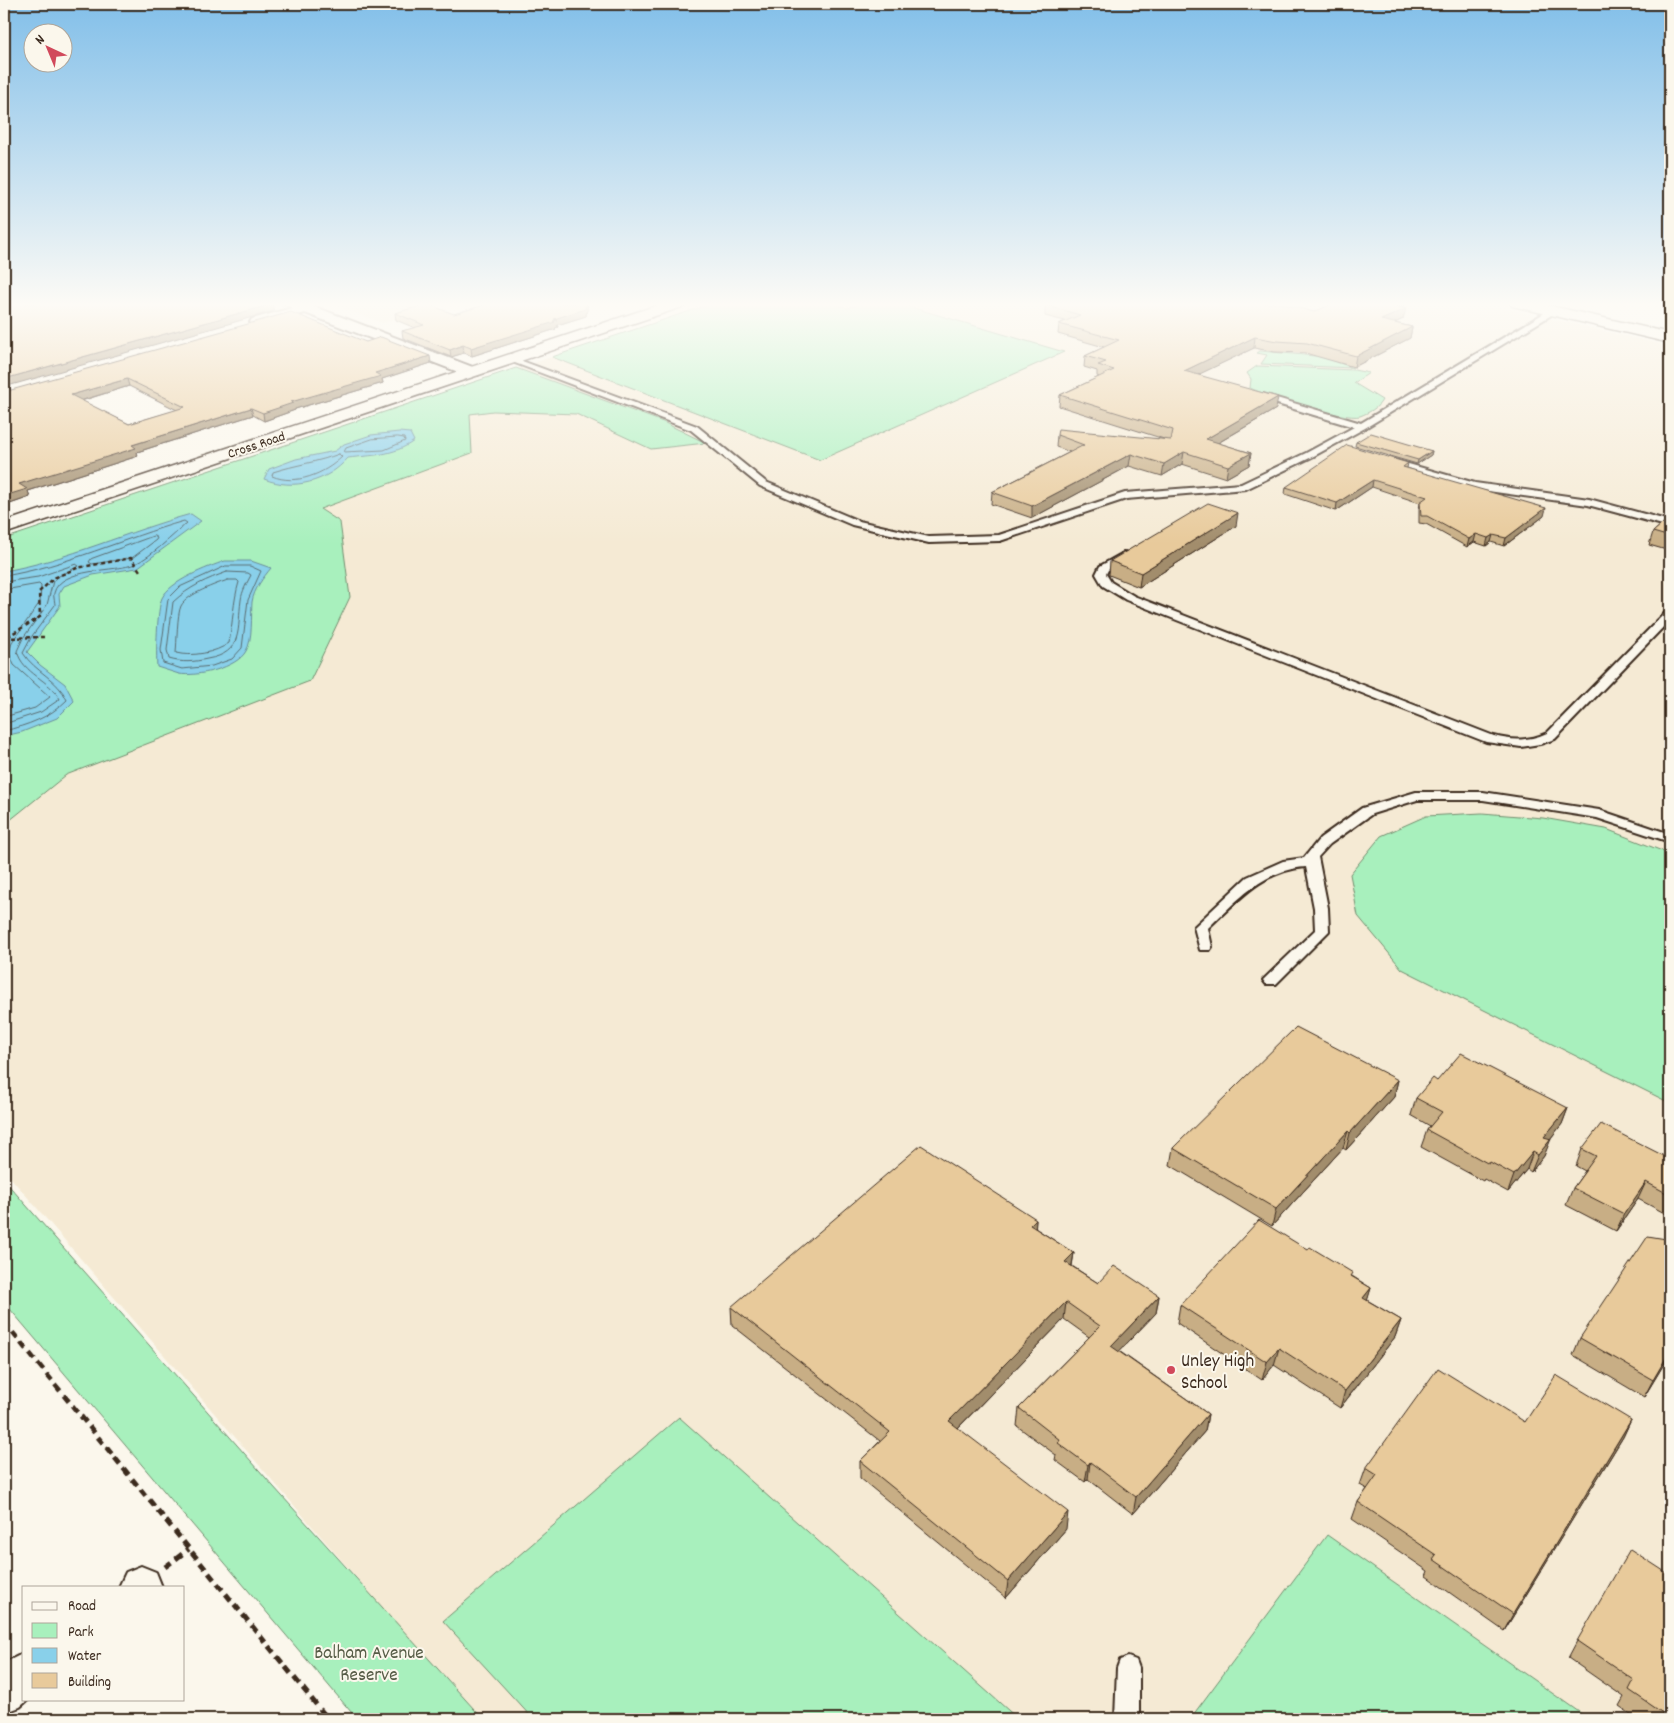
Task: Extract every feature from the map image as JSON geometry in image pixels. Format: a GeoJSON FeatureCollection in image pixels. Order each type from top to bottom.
{"type":"FeatureCollection","features":[{"type":"Feature","properties":{"kind":"main road","name":"Cross Road"},"geometry":{"type":"LineString","coordinates":[[4,527],[438,383]]}},
{"type":"Feature","properties":{"kind":"street"},"geometry":{"type":"LineString","coordinates":[[4,1691],[22,1678]]}},
{"type":"Feature","properties":{"kind":"lane"},"geometry":{"type":"LineString","coordinates":[[574,383],[694,428],[763,484],[856,523],[929,540],[1000,538],[1125,496],[1210,496],[1243,487],[1362,426],[1433,383]]}},
{"type":"Feature","properties":{"kind":"lane"},"geometry":{"type":"LineString","coordinates":[[1250,393],[1362,426]]}},
{"type":"Feature","properties":{"kind":"lane"},"geometry":{"type":"LineString","coordinates":[[1330,443],[1347,449]]}},
{"type":"Feature","properties":{"kind":"lane"},"geometry":{"type":"LineString","coordinates":[[1382,460],[1474,486],[1589,502],[1670,524]]}},
{"type":"Feature","properties":{"kind":"lane"},"geometry":{"type":"LineString","coordinates":[[1137,548],[1104,568],[1101,574],[1107,584],[1130,598],[1490,739],[1508,743],[1536,743],[1551,736],[1670,614]]}},
{"type":"Feature","properties":{"kind":"lane"},"geometry":{"type":"LineString","coordinates":[[1271,980],[1322,931],[1321,908],[1311,857],[1325,841],[1367,811],[1416,796],[1483,796],[1599,814],[1670,838]]}},
{"type":"Feature","properties":{"kind":"lane"},"geometry":{"type":"LineString","coordinates":[[1205,947],[1201,928],[1252,880],[1288,864],[1311,862]]}},
{"type":"Feature","properties":{"kind":"lane"},"geometry":{"type":"LineString","coordinates":[[1127,1719],[1128,1668]]}},
{"type":"Feature","properties":{"kind":"path"},"geometry":{"type":"LineString","coordinates":[[44,637],[5,638],[40,617],[39,592],[54,578],[77,568],[131,558],[140,571]]}},
{"type":"Feature","properties":{"kind":"path"},"geometry":{"type":"LineString","coordinates":[[4,1322],[328,1719]]}},
{"type":"Feature","properties":{"kind":"shaded area"},"geometry":{"type":"Polygon","coordinates":[[[472,383],[1670,383],[1670,1719],[483,1719],[387,1613],[4,1170],[4,539],[472,383]]]}},
{"type":"Feature","properties":{"kind":"green space"},"geometry":{"type":"Polygon","coordinates":[[[470,383],[558,383],[663,422],[706,443],[651,449],[576,414],[493,411],[470,414],[472,453],[320,509],[340,522],[350,597],[310,681],[66,775],[4,825],[4,539],[470,383]]]}},
{"type":"Feature","properties":{"kind":"green space"},"geometry":{"type":"Polygon","coordinates":[[[621,383],[993,383],[820,460],[621,383]]]}},
{"type":"Feature","properties":{"kind":"green space"},"geometry":{"type":"Polygon","coordinates":[[[1251,383],[1355,383],[1382,400],[1369,412],[1360,416],[1351,416],[1305,406],[1250,388],[1251,383]]]}},
{"type":"Feature","properties":{"kind":"green space"},"geometry":{"type":"Polygon","coordinates":[[[1482,813],[1543,818],[1606,829],[1670,854],[1670,1103],[1402,969],[1358,916],[1350,874],[1381,836],[1426,816],[1482,813]]]}},
{"type":"Feature","properties":{"kind":"green space","name":"Balham Avenue Reserve"},"geometry":{"type":"Polygon","coordinates":[[[4,1180],[273,1486],[483,1719],[357,1719],[4,1302],[4,1180]]]}},
{"type":"Feature","properties":{"kind":"green space"},"geometry":{"type":"Polygon","coordinates":[[[679,1417],[1018,1719],[533,1719],[443,1621],[679,1417]]]}},
{"type":"Feature","properties":{"kind":"green space"},"geometry":{"type":"Polygon","coordinates":[[[1327,1535],[1589,1719],[1190,1719],[1327,1535]]]}},
{"type":"Feature","properties":{"kind":"water"},"geometry":{"type":"Polygon","coordinates":[[[399,432],[410,433],[414,441],[398,450],[348,458],[330,473],[309,482],[287,484],[275,483],[264,479],[269,469],[296,459],[335,451],[344,444],[371,435],[399,432]]]}},
{"type":"Feature","properties":{"kind":"water"},"geometry":{"type":"Polygon","coordinates":[[[191,514],[201,521],[137,568],[93,575],[64,586],[59,594],[60,606],[27,652],[40,665],[65,684],[74,701],[57,718],[22,732],[4,736],[4,571],[75,553],[191,514]]]}},
{"type":"Feature","properties":{"kind":"water"},"geometry":{"type":"Polygon","coordinates":[[[225,561],[251,561],[271,568],[259,584],[253,597],[251,634],[246,651],[241,657],[226,667],[206,673],[187,675],[157,667],[158,621],[162,598],[166,592],[181,580],[225,561]]]}},
{"type":"Feature","properties":{"kind":"building"},"geometry":{"type":"Polygon","coordinates":[[[35,383],[112,383],[71,395],[129,424],[185,407],[136,383],[355,383],[291,402],[293,403],[263,413],[251,408],[132,445],[136,448],[19,484],[27,489],[4,496],[4,392],[35,383]]]}},
{"type":"Feature","properties":{"kind":"building"},"geometry":{"type":"Polygon","coordinates":[[[1085,383],[1229,383],[1278,397],[1206,439],[1251,453],[1228,466],[1184,452],[1164,464],[1131,454],[1032,506],[992,492],[1084,445],[1057,435],[1058,429],[1171,440],[1173,430],[1060,395],[1085,383]]]}},
{"type":"Feature","properties":{"kind":"building"},"geometry":{"type":"Polygon","coordinates":[[[1371,433],[1432,451],[1418,460],[1356,442],[1371,433]]]}},
{"type":"Feature","properties":{"kind":"building"},"geometry":{"type":"Polygon","coordinates":[[[1347,445],[1408,463],[1403,467],[1546,508],[1506,538],[1493,535],[1488,538],[1476,534],[1469,539],[1427,516],[1421,516],[1420,502],[1427,497],[1373,480],[1337,503],[1286,487],[1347,445]]]}},
{"type":"Feature","properties":{"kind":"building"},"geometry":{"type":"Polygon","coordinates":[[[1208,503],[1238,513],[1141,573],[1110,561],[1208,503]]]}},
{"type":"Feature","properties":{"kind":"building"},"geometry":{"type":"Polygon","coordinates":[[[1670,517],[1670,537],[1653,532],[1670,517]]]}},
{"type":"Feature","properties":{"kind":"building"},"geometry":{"type":"Polygon","coordinates":[[[1296,1027],[1398,1080],[1350,1133],[1348,1131],[1276,1209],[1173,1148],[1296,1027]]]}},
{"type":"Feature","properties":{"kind":"building"},"geometry":{"type":"Polygon","coordinates":[[[1461,1053],[1568,1108],[1544,1137],[1551,1139],[1538,1155],[1533,1152],[1514,1175],[1490,1162],[1489,1164],[1427,1130],[1442,1112],[1416,1098],[1433,1078],[1437,1081],[1461,1053]]]}},
{"type":"Feature","properties":{"kind":"building"},"geometry":{"type":"Polygon","coordinates":[[[1601,1124],[1670,1159],[1670,1195],[1646,1182],[1624,1214],[1573,1188],[1596,1156],[1582,1149],[1601,1124]]]}},
{"type":"Feature","properties":{"kind":"building"},"geometry":{"type":"Polygon","coordinates":[[[921,1145],[1036,1219],[1030,1225],[1074,1253],[1065,1262],[1098,1283],[1114,1266],[1159,1296],[1111,1346],[1208,1414],[1136,1497],[1090,1462],[1088,1465],[1058,1443],[1060,1440],[1019,1408],[1100,1326],[1066,1302],[949,1421],[1068,1512],[1008,1581],[860,1461],[890,1432],[731,1307],[921,1145]]]}},
{"type":"Feature","properties":{"kind":"building"},"geometry":{"type":"Polygon","coordinates":[[[1259,1220],[1308,1250],[1310,1247],[1353,1273],[1351,1276],[1371,1288],[1363,1298],[1401,1320],[1345,1391],[1279,1348],[1267,1362],[1180,1305],[1259,1220]]]}},
{"type":"Feature","properties":{"kind":"building"},"geometry":{"type":"Polygon","coordinates":[[[1670,1232],[1670,1351],[1653,1380],[1580,1338],[1648,1236],[1666,1239],[1670,1232]]]}},
{"type":"Feature","properties":{"kind":"building"},"geometry":{"type":"Polygon","coordinates":[[[1438,1368],[1525,1422],[1556,1375],[1631,1420],[1513,1614],[1433,1559],[1436,1555],[1358,1502],[1377,1475],[1366,1468],[1438,1368]]]}},
{"type":"Feature","properties":{"kind":"building"},"geometry":{"type":"Polygon","coordinates":[[[1630,1549],[1670,1575],[1670,1718],[1629,1690],[1634,1680],[1577,1641],[1630,1549]]]}},
{"type":"Feature","properties":{"kind":"place","name":"Unley High School"},"geometry":{"type":"Point","coordinates":[1171,1370]}}]}
